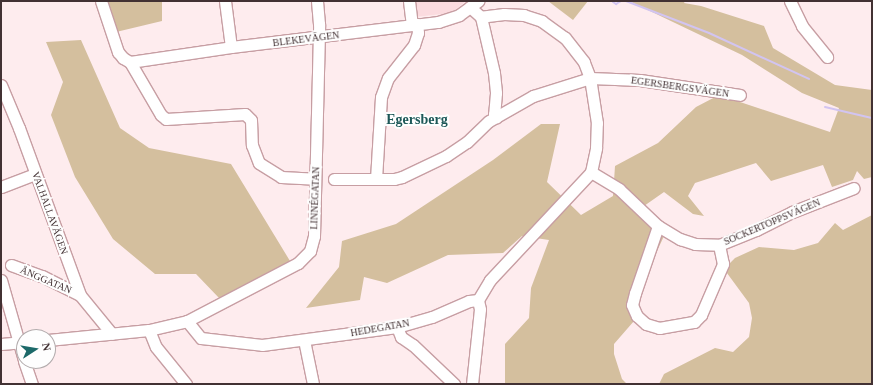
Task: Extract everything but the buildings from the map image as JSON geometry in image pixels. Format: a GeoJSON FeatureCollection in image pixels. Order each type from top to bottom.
{"type":"FeatureCollection","features":[{"type":"Feature","properties":{"kind":"street"},"geometry":{"type":"LineString","coordinates":[[101,1],[118,52],[123,58],[130,62],[161,115],[166,119],[241,112],[252,120],[252,145],[259,163],[281,177],[315,179]]}},
{"type":"Feature","properties":{"kind":"street"},"geometry":{"type":"LineString","coordinates":[[225,1],[231,47]]}},
{"type":"Feature","properties":{"kind":"street","name":"LINNÉGATAN"},"geometry":{"type":"LineString","coordinates":[[187,321],[298,263],[310,251],[314,236],[319,24],[317,1]]}},
{"type":"Feature","properties":{"kind":"street"},"geometry":{"type":"LineString","coordinates":[[376,179],[381,97],[388,78],[414,45],[418,33],[414,25],[408,1]]}},
{"type":"Feature","properties":{"kind":"street"},"geometry":{"type":"LineString","coordinates":[[790,1],[802,26],[827,57]]}},
{"type":"Feature","properties":{"kind":"street"},"geometry":{"type":"LineString","coordinates":[[474,4],[481,17],[494,73],[496,93],[494,110],[496,117]]}},
{"type":"Feature","properties":{"kind":"street","name":"BLEKEVÄGEN"},"geometry":{"type":"LineString","coordinates":[[130,62],[231,47],[318,38],[450,19],[474,4]]}},
{"type":"Feature","properties":{"kind":"street"},"geometry":{"type":"LineString","coordinates":[[472,384],[480,309],[478,300],[490,280],[591,172],[596,148],[597,123],[590,78],[584,62],[565,38],[542,21],[524,15],[504,14],[481,17]]}},
{"type":"Feature","properties":{"kind":"street","name":"EGERSBERGSVÄGEN"},"geometry":{"type":"LineString","coordinates":[[334,179],[398,178],[446,156],[467,142],[496,117],[533,96],[590,78],[640,80],[740,95]]}},
{"type":"Feature","properties":{"kind":"street","name":"VALHALLAVÄGEN"},"geometry":{"type":"LineString","coordinates":[[1,85],[36,174],[80,295],[112,334]]}},
{"type":"Feature","properties":{"kind":"street","name":"SOCKERTOPPSVÄGEN"},"geometry":{"type":"LineString","coordinates":[[591,172],[618,189],[658,226],[680,240],[696,244],[719,245],[756,230],[792,212],[854,188]]}},
{"type":"Feature","properties":{"kind":"street"},"geometry":{"type":"LineString","coordinates":[[1,187],[36,174]]}},
{"type":"Feature","properties":{"kind":"street"},"geometry":{"type":"LineString","coordinates":[[658,226],[635,292],[632,305],[637,316],[646,324],[659,328],[694,322],[701,315],[723,264],[719,245]]}},
{"type":"Feature","properties":{"kind":"street","name":"ÄNGGATAN"},"geometry":{"type":"LineString","coordinates":[[11,265],[42,276],[80,295]]}},
{"type":"Feature","properties":{"kind":"street"},"geometry":{"type":"LineString","coordinates":[[1,280],[18,329]]}},
{"type":"Feature","properties":{"kind":"street","name":"HEDEGATAN"},"geometry":{"type":"LineString","coordinates":[[187,321],[201,338],[262,345],[397,327],[432,317],[469,301],[478,300]]}},
{"type":"Feature","properties":{"kind":"street"},"geometry":{"type":"LineString","coordinates":[[56,339],[149,330],[187,321]]}},
{"type":"Feature","properties":{"kind":"street"},"geometry":{"type":"LineString","coordinates":[[397,327],[401,336],[413,345],[454,384]]}},
{"type":"Feature","properties":{"kind":"street"},"geometry":{"type":"LineString","coordinates":[[149,330],[156,347],[186,384]]}},
{"type":"Feature","properties":{"kind":"street"},"geometry":{"type":"LineString","coordinates":[[304,340],[312,384]]}},
{"type":"Feature","properties":{"kind":"street"},"geometry":{"type":"LineString","coordinates":[[1,344],[16,343]]}},
{"type":"Feature","properties":{"kind":"street"},"geometry":{"type":"LineString","coordinates":[[27,369],[32,384]]}},
{"type":"Feature","properties":{"kind":"shaded area"},"geometry":{"type":"Polygon","coordinates":[[[107,1],[162,1],[162,21],[116,32],[107,1]]]}},
{"type":"Feature","properties":{"kind":"shaded area"},"geometry":{"type":"Polygon","coordinates":[[[413,1],[466,1],[451,13],[415,17],[413,1]]]}},
{"type":"Feature","properties":{"kind":"shaded area"},"geometry":{"type":"Polygon","coordinates":[[[548,1],[588,1],[573,20],[548,1]]]}},
{"type":"Feature","properties":{"kind":"shaded area"},"geometry":{"type":"Polygon","coordinates":[[[629,1],[685,1],[684,3],[701,6],[764,26],[773,48],[835,85],[872,90],[872,177],[864,179],[857,171],[853,180],[832,187],[823,165],[771,181],[756,163],[695,183],[688,196],[704,216],[693,214],[664,192],[644,206],[662,222],[664,236],[639,290],[631,316],[634,321],[614,344],[614,354],[622,379],[627,384],[505,384],[505,344],[529,318],[531,288],[549,240],[522,236],[503,253],[448,255],[387,283],[364,277],[360,300],[306,308],[339,267],[342,241],[396,224],[493,160],[541,124],[560,124],[547,182],[581,215],[613,196],[615,166],[658,143],[696,107],[719,95],[830,132],[839,108],[802,93],[742,55],[629,1]]]}},
{"type":"Feature","properties":{"kind":"shaded area"},"geometry":{"type":"Polygon","coordinates":[[[81,40],[120,128],[149,148],[231,164],[290,261],[220,299],[196,274],[155,274],[113,239],[75,177],[51,115],[63,82],[46,42],[81,40]]]}},
{"type":"Feature","properties":{"kind":"shaded area"},"geometry":{"type":"Polygon","coordinates":[[[872,215],[872,384],[659,384],[664,374],[715,348],[733,352],[749,337],[752,318],[749,303],[724,269],[735,258],[759,247],[794,250],[818,243],[835,223],[843,230],[872,215]]]}},
{"type":"Feature","properties":{"kind":"waterway"},"geometry":{"type":"LineString","coordinates":[[613,2],[616,4],[621,1]]}},
{"type":"Feature","properties":{"kind":"waterway"},"geometry":{"type":"LineString","coordinates":[[626,1],[709,33],[809,79]]}},
{"type":"Feature","properties":{"kind":"waterway"},"geometry":{"type":"LineString","coordinates":[[825,107],[872,118]]}},
{"type":"Feature","properties":{"kind":"district","name":"Egersberg"},"geometry":{"type":"Point","coordinates":[417,120]}}]}
